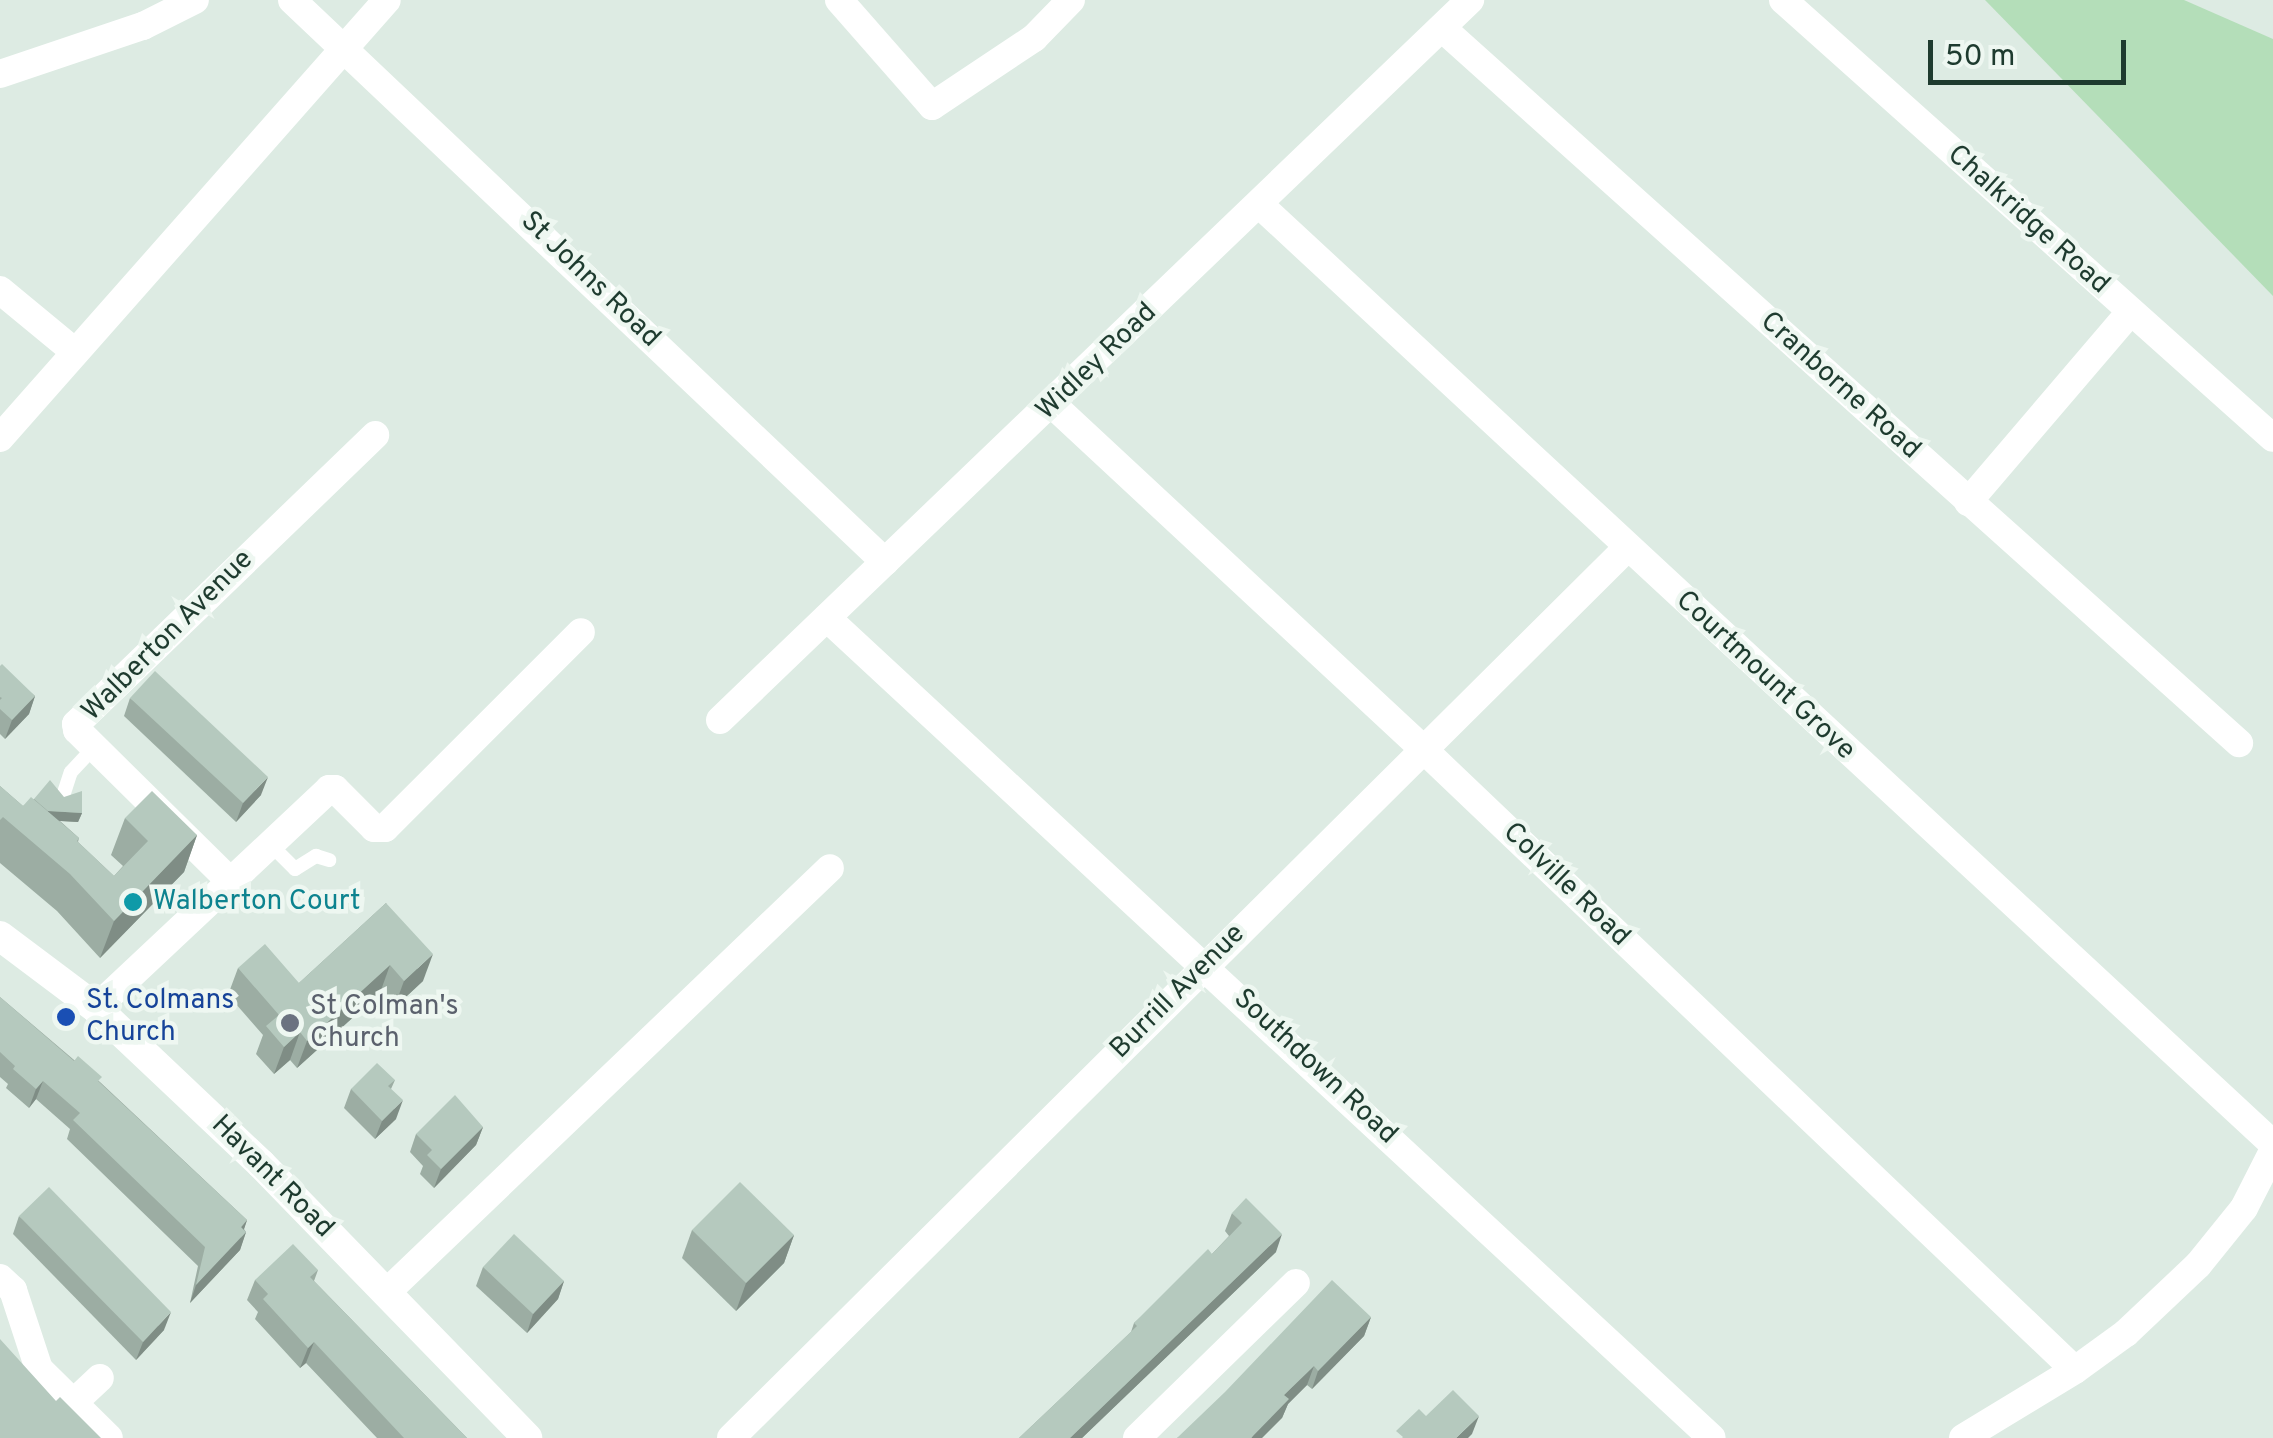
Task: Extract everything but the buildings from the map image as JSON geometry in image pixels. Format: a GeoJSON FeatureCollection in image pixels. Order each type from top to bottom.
{"type":"FeatureCollection","features":[{"type":"Feature","properties":{"kind":"street"},"geometry":{"type":"LineString","coordinates":[[0,74],[143,26],[195,0]]}},
{"type":"Feature","properties":{"kind":"street","name":"St Johns Road"},"geometry":{"type":"LineString","coordinates":[[292,0],[345,46],[885,562]]}},
{"type":"Feature","properties":{"kind":"street"},"geometry":{"type":"LineString","coordinates":[[0,438],[387,0]]}},
{"type":"Feature","properties":{"kind":"street"},"geometry":{"type":"LineString","coordinates":[[839,0],[932,106],[1034,38],[1071,0]]}},
{"type":"Feature","properties":{"kind":"street","name":"Widley Road"},"geometry":{"type":"LineString","coordinates":[[720,720],[1053,405],[1470,0]]}},
{"type":"Feature","properties":{"kind":"street","name":"Chalkridge Road"},"geometry":{"type":"LineString","coordinates":[[1784,0],[2273,438]]}},
{"type":"Feature","properties":{"kind":"street","name":"Cranborne Road"},"geometry":{"type":"LineString","coordinates":[[1442,28],[2240,742]]}},
{"type":"Feature","properties":{"kind":"street","name":"Courtmount Grove"},"geometry":{"type":"LineString","coordinates":[[1260,206],[2273,1147]]}},
{"type":"Feature","properties":{"kind":"street"},"geometry":{"type":"LineString","coordinates":[[0,290],[75,352]]}},
{"type":"Feature","properties":{"kind":"street"},"geometry":{"type":"LineString","coordinates":[[1968,502],[2130,312]]}},
{"type":"Feature","properties":{"kind":"street","name":"Colville Road"},"geometry":{"type":"LineString","coordinates":[[1053,405],[1424,750],[2075,1370]]}},
{"type":"Feature","properties":{"kind":"street","name":"Walberton Avenue"},"geometry":{"type":"LineString","coordinates":[[232,882],[78,730],[79,718],[376,435]]}},
{"type":"Feature","properties":{"kind":"street","name":"Burrill Avenue"},"geometry":{"type":"LineString","coordinates":[[730,1438],[1627,548]]}},
{"type":"Feature","properties":{"kind":"street","name":"Southdown Road"},"geometry":{"type":"LineString","coordinates":[[827,618],[1206,965],[1712,1438]]}},
{"type":"Feature","properties":{"kind":"street"},"geometry":{"type":"LineString","coordinates":[[96,1008],[329,789],[335,789],[374,828],[386,828],[581,632]]}},
{"type":"Feature","properties":{"kind":"street"},"geometry":{"type":"LineString","coordinates":[[387,1292],[830,868]]}},
{"type":"Feature","properties":{"kind":"street","name":"Havant Road"},"geometry":{"type":"LineString","coordinates":[[0,936],[96,1008],[387,1292],[527,1438]]}},
{"type":"Feature","properties":{"kind":"street"},"geometry":{"type":"LineString","coordinates":[[1963,1438],[2126,1334],[2198,1266],[2244,1208],[2273,1147]]}},
{"type":"Feature","properties":{"kind":"street"},"geometry":{"type":"LineString","coordinates":[[0,1278],[12,1290],[39,1370],[109,1438]]}},
{"type":"Feature","properties":{"kind":"street"},"geometry":{"type":"LineString","coordinates":[[1137,1438],[1296,1283]]}},
{"type":"Feature","properties":{"kind":"street"},"geometry":{"type":"LineString","coordinates":[[72,1404],[100,1378]]}},
{"type":"Feature","properties":{"kind":"lane"},"geometry":{"type":"LineString","coordinates":[[63,796],[71,772],[94,746]]}},
{"type":"Feature","properties":{"kind":"lane"},"geometry":{"type":"LineString","coordinates":[[271,844],[295,869],[316,856],[329,860]]}},
{"type":"Feature","properties":{"kind":"green space"},"geometry":{"type":"Polygon","coordinates":[[[1985,0],[2184,0],[2273,39],[2273,296],[1985,0]]]}},
{"type":"Feature","properties":{"kind":"place","name":"Walberton Court"},"geometry":{"type":"Point","coordinates":[133,902]}},
{"type":"Feature","properties":{"kind":"place","name":"St. Colmans Church"},"geometry":{"type":"Point","coordinates":[66,1017]}},
{"type":"Feature","properties":{"kind":"place","name":"St Colman's Church"},"geometry":{"type":"Point","coordinates":[290,1023]}}]}
